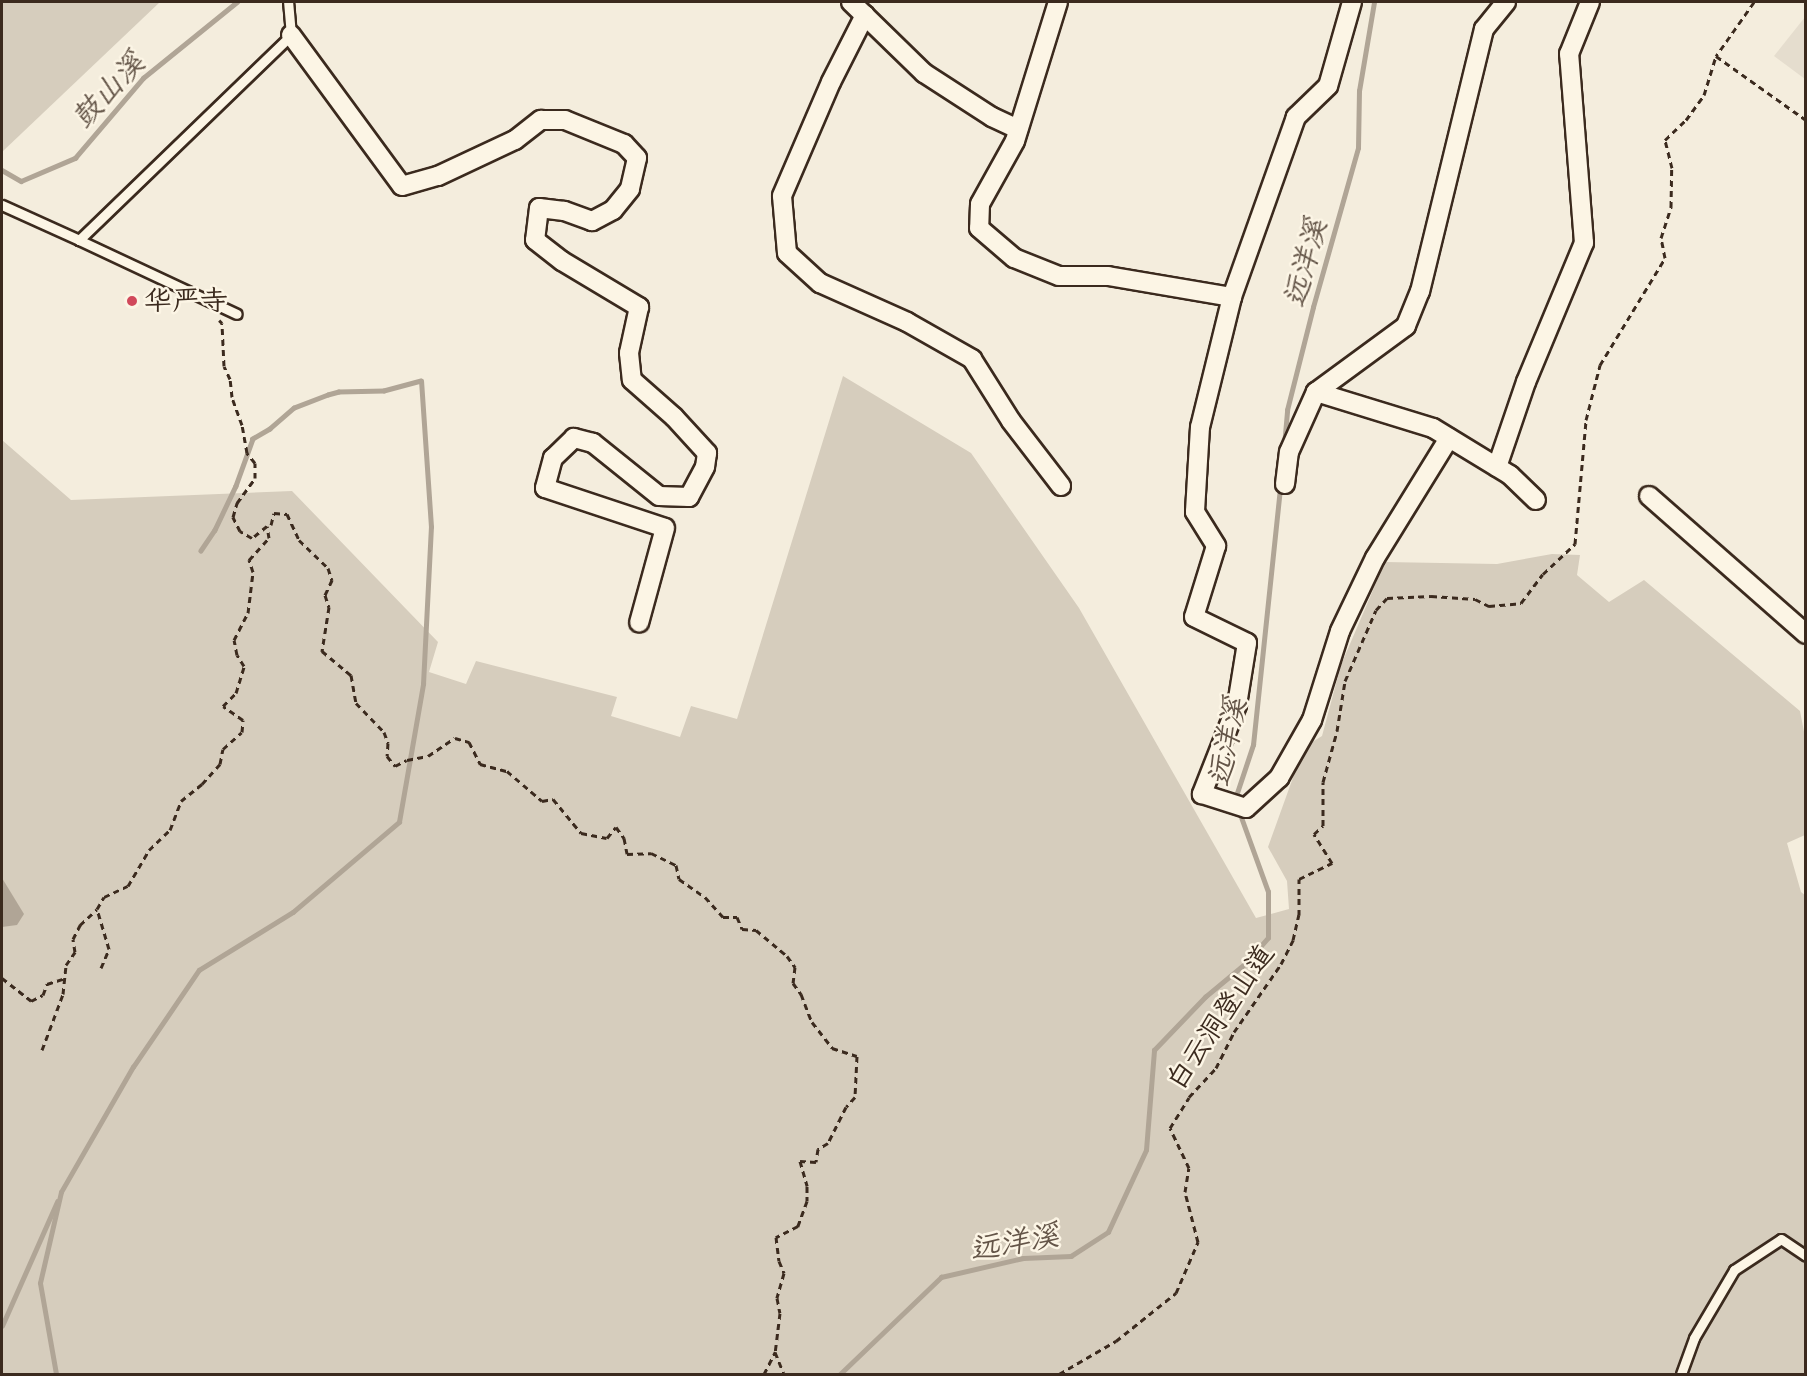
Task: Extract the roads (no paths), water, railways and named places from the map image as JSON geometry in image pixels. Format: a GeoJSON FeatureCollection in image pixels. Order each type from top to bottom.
{"type":"FeatureCollection","features":[{"type":"Feature","properties":{"kind":"street"},"geometry":{"type":"LineString","coordinates":[[851,2],[924,73],[992,117],[1018,129]]}},
{"type":"Feature","properties":{"kind":"street"},"geometry":{"type":"LineString","coordinates":[[1058,2],[1015,141],[980,204],[979,228],[1014,258],[1059,276],[1108,276],[1232,297]]}},
{"type":"Feature","properties":{"kind":"street"},"geometry":{"type":"LineString","coordinates":[[1352,2],[1328,86],[1296,117],[1232,297],[1200,427],[1195,512],[1216,546],[1194,616],[1247,643],[1237,705],[1202,794],[1246,808],[1279,778],[1312,720],[1340,631],[1370,569],[1449,438]]}},
{"type":"Feature","properties":{"kind":"street"},"geometry":{"type":"LineString","coordinates":[[1285,484],[1289,452],[1316,392],[1407,326],[1420,291],[1484,29],[1506,2]]}},
{"type":"Feature","properties":{"kind":"street"},"geometry":{"type":"LineString","coordinates":[[1497,466],[1526,382],[1584,243],[1569,54],[1590,2]]}},
{"type":"Feature","properties":{"kind":"street"},"geometry":{"type":"LineString","coordinates":[[865,15],[831,82],[782,196],[787,254],[820,283],[907,322],[972,359],[1011,421],[1061,486]]}},
{"type":"Feature","properties":{"kind":"street"},"geometry":{"type":"LineString","coordinates":[[291,35],[402,186],[438,176],[514,140],[541,120],[565,120],[624,144],[637,158],[630,189],[613,210],[592,221],[564,211],[539,208],[535,240],[562,261],[639,307],[629,353],[632,380],[674,417],[707,453],[705,467],[689,497],[659,496],[593,443],[574,438],[554,458],[546,488],[665,528],[639,623]]}},
{"type":"Feature","properties":{"kind":"street"},"geometry":{"type":"LineString","coordinates":[[1316,392],[1433,428],[1510,475],[1536,500]]}},
{"type":"Feature","properties":{"kind":"street"},"geometry":{"type":"LineString","coordinates":[[1649,495],[1806,634]]}},
{"type":"Feature","properties":{"kind":"lane"},"geometry":{"type":"LineString","coordinates":[[79,240],[291,35],[288,2]]}},
{"type":"Feature","properties":{"kind":"lane"},"geometry":{"type":"LineString","coordinates":[[2,205],[237,314]]}},
{"type":"Feature","properties":{"kind":"lane"},"geometry":{"type":"LineString","coordinates":[[1681,1374],[1694,1338],[1734,1270],[1781,1239],[1806,1257]]}},
{"type":"Feature","properties":{"kind":"waterway","name":"鼓山溪"},"geometry":{"type":"LineString","coordinates":[[2,170],[21,181],[75,158],[143,78],[237,2]]}},
{"type":"Feature","properties":{"kind":"waterway","name":"远洋溪"},"geometry":{"type":"LineString","coordinates":[[1284,446],[1287,410],[1313,307],[1358,148],[1359,91],[1374,2]]}},
{"type":"Feature","properties":{"kind":"waterway"},"geometry":{"type":"LineString","coordinates":[[56,1374],[40,1283],[61,1192],[133,1067],[199,970],[293,912],[399,822],[423,684],[431,527],[421,381],[384,391],[339,392],[328,395],[294,408],[270,429],[253,439],[236,486],[215,530],[201,551]]}},
{"type":"Feature","properties":{"kind":"waterway","name":"远洋溪"},"geometry":{"type":"LineString","coordinates":[[1235,799],[1253,745],[1280,488]]}},
{"type":"Feature","properties":{"kind":"waterway","name":"远洋溪"},"geometry":{"type":"LineString","coordinates":[[840,1374],[941,1277],[1023,1258],[1071,1256],[1108,1232],[1146,1150],[1154,1050],[1205,997],[1246,963],[1268,938],[1268,892],[1239,812]]}},
{"type":"Feature","properties":{"kind":"waterway"},"geometry":{"type":"LineString","coordinates":[[2,1326],[57,1202]]}},
{"type":"Feature","properties":{"kind":"place","name":"华严寺"},"geometry":{"type":"Point","coordinates":[132,301]}}]}
